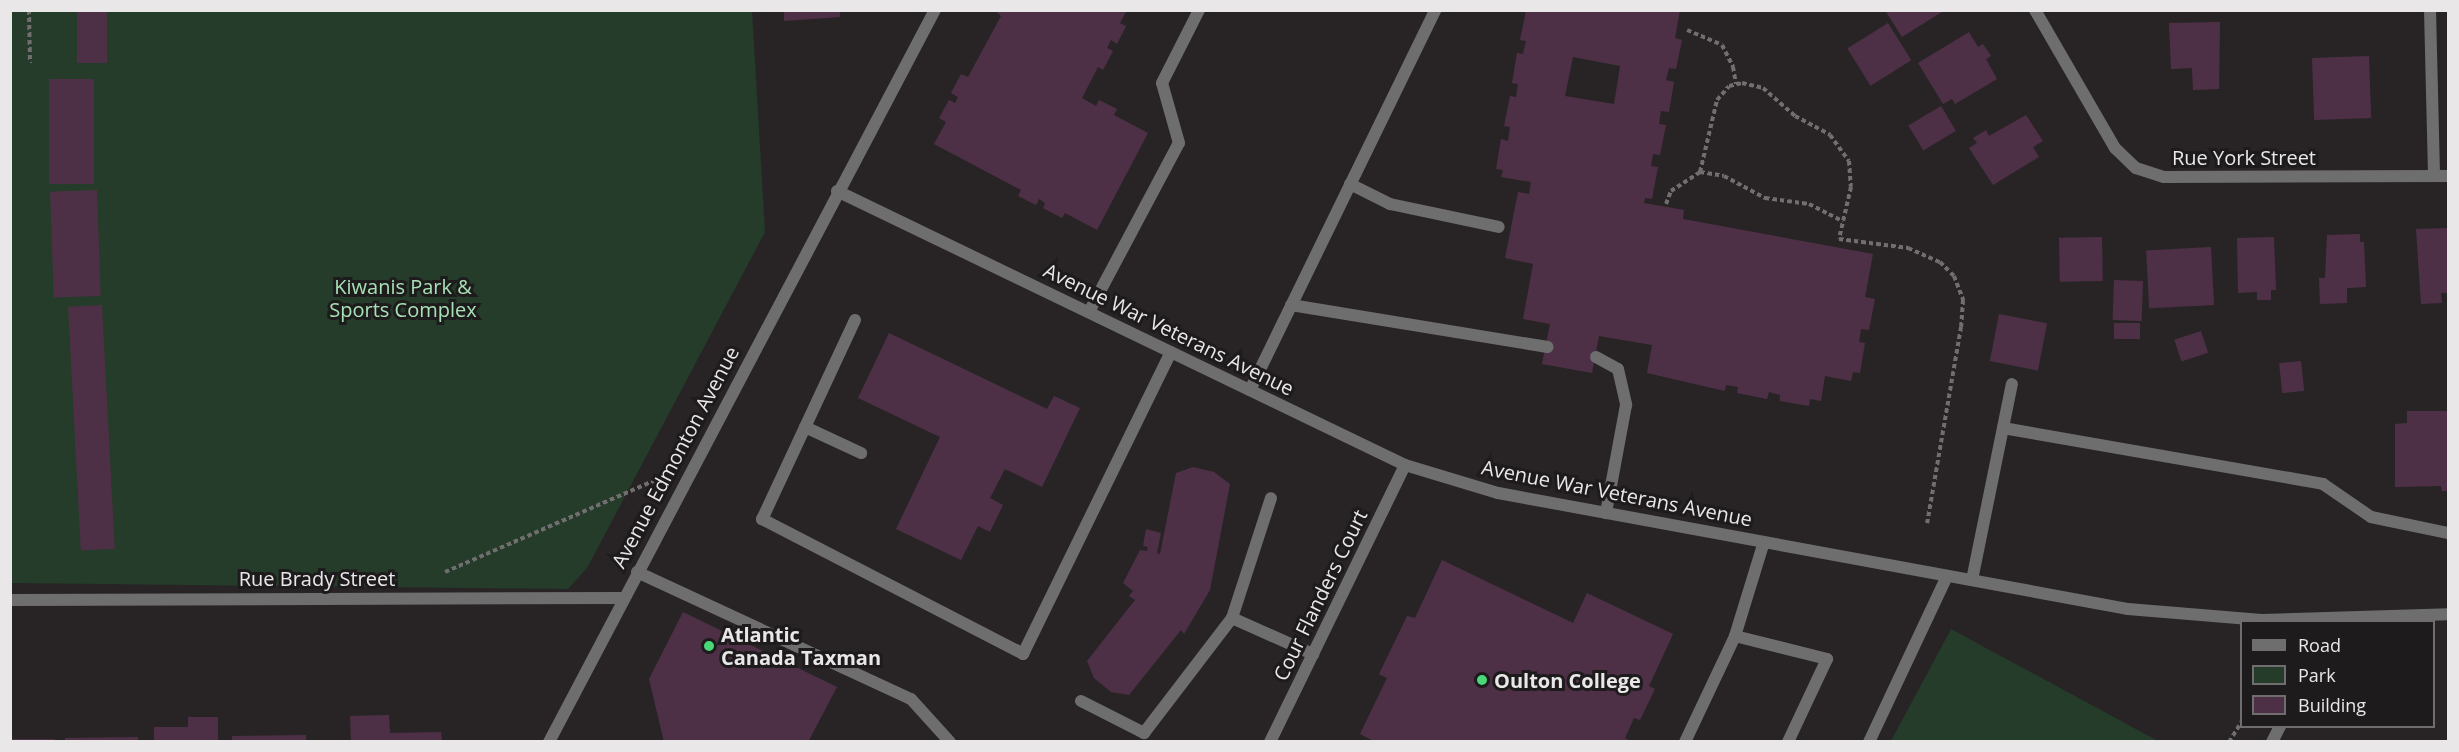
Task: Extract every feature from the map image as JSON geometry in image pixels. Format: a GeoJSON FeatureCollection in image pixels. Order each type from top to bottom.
{"type":"FeatureCollection","features":[{"type":"Feature","properties":{"kind":"street","name":"Avenue Edmonton Avenue"},"geometry":{"type":"LineString","coordinates":[[549,741],[837,191],[935,10]]}},
{"type":"Feature","properties":{"kind":"street"},"geometry":{"type":"LineString","coordinates":[[1089,312],[1179,143],[1162,83],[1199,10]]}},
{"type":"Feature","properties":{"kind":"street"},"geometry":{"type":"LineString","coordinates":[[1250,390],[1436,10]]}},
{"type":"Feature","properties":{"kind":"street","name":"Rue York Street"},"geometry":{"type":"LineString","coordinates":[[2035,10],[2115,148],[2136,168],[2164,177],[2448,176]]}},
{"type":"Feature","properties":{"kind":"street"},"geometry":{"type":"LineString","coordinates":[[2430,10],[2434,176]]}},
{"type":"Feature","properties":{"kind":"street"},"geometry":{"type":"LineString","coordinates":[[1350,184],[1390,204],[1498,227]]}},
{"type":"Feature","properties":{"kind":"street","name":"Avenue War Veterans Avenue"},"geometry":{"type":"LineString","coordinates":[[837,191],[1405,465],[1498,493],[2128,609],[2282,620],[2448,614]]}},
{"type":"Feature","properties":{"kind":"street"},"geometry":{"type":"LineString","coordinates":[[1292,305],[1548,347]]}},
{"type":"Feature","properties":{"kind":"street"},"geometry":{"type":"LineString","coordinates":[[855,320],[762,519],[1023,654],[1171,352]]}},
{"type":"Feature","properties":{"kind":"street"},"geometry":{"type":"LineString","coordinates":[[1596,357],[1618,369],[1626,405],[1606,513]]}},
{"type":"Feature","properties":{"kind":"street"},"geometry":{"type":"LineString","coordinates":[[1972,580],[2012,384]]}},
{"type":"Feature","properties":{"kind":"street"},"geometry":{"type":"LineString","coordinates":[[805,428],[861,453]]}},
{"type":"Feature","properties":{"kind":"street"},"geometry":{"type":"LineString","coordinates":[[2003,428],[2322,484],[2372,517],[2448,533]]}},
{"type":"Feature","properties":{"kind":"street","name":"Cour Flanders Court"},"geometry":{"type":"LineString","coordinates":[[1270,741],[1405,465]]}},
{"type":"Feature","properties":{"kind":"street"},"geometry":{"type":"LineString","coordinates":[[1081,701],[1144,733],[1232,618],[1271,498]]}},
{"type":"Feature","properties":{"kind":"street"},"geometry":{"type":"LineString","coordinates":[[1685,741],[1736,636],[1764,542]]}},
{"type":"Feature","properties":{"kind":"street"},"geometry":{"type":"LineString","coordinates":[[637,572],[911,699],[950,741]]}},
{"type":"Feature","properties":{"kind":"street"},"geometry":{"type":"LineString","coordinates":[[1869,741],[1947,576]]}},
{"type":"Feature","properties":{"kind":"street","name":"Rue Brady Street"},"geometry":{"type":"LineString","coordinates":[[10,600],[623,598]]}},
{"type":"Feature","properties":{"kind":"street"},"geometry":{"type":"LineString","coordinates":[[1232,618],[1312,654]]}},
{"type":"Feature","properties":{"kind":"street"},"geometry":{"type":"LineString","coordinates":[[1736,636],[1827,659],[1788,741]]}},
{"type":"Feature","properties":{"kind":"path"},"geometry":{"type":"LineString","coordinates":[[30,10],[30,63]]}},
{"type":"Feature","properties":{"kind":"path"},"geometry":{"type":"LineString","coordinates":[[1687,30],[1702,33],[1722,45],[1733,67],[1736,84]]}},
{"type":"Feature","properties":{"kind":"path"},"geometry":{"type":"LineString","coordinates":[[1700,172],[1717,100],[1729,86],[1736,84],[1762,88],[1795,116],[1830,135],[1849,161],[1851,187],[1839,239],[1908,248],[1940,262],[1953,276],[1963,300],[1927,523]]}},
{"type":"Feature","properties":{"kind":"path"},"geometry":{"type":"LineString","coordinates":[[1666,204],[1671,191],[1700,172],[1724,176],[1765,198],[1809,204],[1843,221]]}},
{"type":"Feature","properties":{"kind":"path"},"geometry":{"type":"LineString","coordinates":[[443,573],[694,463]]}},
{"type":"Feature","properties":{"kind":"path"},"geometry":{"type":"LineString","coordinates":[[2229,741],[2240,723]]}},
{"type":"Feature","properties":{"kind":"green space","name":"Kiwanis Park & Sports Complex"},"geometry":{"type":"Polygon","coordinates":[[[11,11],[752,11],[765,232],[587,568],[568,589],[11,583],[11,11]]]}},
{"type":"Feature","properties":{"kind":"green space"},"geometry":{"type":"Polygon","coordinates":[[[1951,629],[2158,741],[1891,741],[1951,629]]]}},
{"type":"Feature","properties":{"kind":"building"},"geometry":{"type":"Polygon","coordinates":[[[77,10],[107,10],[107,63],[77,63],[77,10]]]}},
{"type":"Feature","properties":{"kind":"building"},"geometry":{"type":"Polygon","coordinates":[[[784,10],[840,10],[840,17],[784,21],[784,10]]]}},
{"type":"Feature","properties":{"kind":"building"},"geometry":{"type":"Polygon","coordinates":[[[995,10],[1127,10],[1120,23],[1126,26],[1117,44],[1111,40],[1107,48],[1113,51],[1103,70],[1098,67],[1082,98],[1096,106],[1099,100],[1117,109],[1114,115],[1148,133],[1097,230],[1065,213],[1062,218],[1043,208],[1045,203],[1039,199],[1036,205],[1018,196],[1021,190],[934,144],[946,122],[939,118],[949,100],[955,103],[958,97],[951,93],[961,74],[968,77],[1001,16],[995,10]]]}},
{"type":"Feature","properties":{"kind":"building"},"geometry":{"type":"Polygon","coordinates":[[[1680,10],[1675,38],[1682,40],[1676,69],[1669,68],[1666,80],[1674,82],[1669,112],[1661,111],[1659,124],[1666,125],[1660,155],[1653,154],[1651,166],[1658,167],[1652,199],[1645,198],[1644,203],[1684,210],[1683,219],[1873,254],[1865,297],[1875,299],[1869,330],[1861,329],[1859,342],[1865,343],[1860,373],[1853,372],[1851,381],[1825,376],[1821,401],[1810,399],[1809,406],[1780,401],[1780,395],[1769,392],[1767,399],[1737,393],[1738,387],[1726,385],[1725,391],[1647,373],[1652,345],[1599,336],[1592,373],[1542,364],[1550,324],[1523,319],[1533,264],[1505,258],[1518,192],[1529,194],[1531,182],[1501,177],[1503,170],[1496,169],[1501,139],[1508,141],[1510,127],[1504,126],[1510,96],[1516,97],[1518,84],[1512,83],[1517,53],[1523,54],[1526,41],[1520,40],[1526,11],[1680,10]],[[1573,57],[1565,96],[1614,104],[1620,66],[1573,57]]]}},
{"type":"Feature","properties":{"kind":"building"},"geometry":{"type":"Polygon","coordinates":[[[1885,10],[1945,10],[1902,37],[1885,10]]]}},
{"type":"Feature","properties":{"kind":"building"},"geometry":{"type":"Polygon","coordinates":[[[2220,22],[2219,89],[2193,90],[2192,68],[2171,69],[2169,23],[2220,22]]]}},
{"type":"Feature","properties":{"kind":"building"},"geometry":{"type":"Polygon","coordinates":[[[1888,23],[1911,60],[1871,86],[1847,48],[1888,23]]]}},
{"type":"Feature","properties":{"kind":"building"},"geometry":{"type":"Polygon","coordinates":[[[1969,32],[1978,47],[1983,44],[1991,56],[1986,59],[1997,79],[1955,104],[1952,99],[1943,104],[1918,63],[1969,32]]]}},
{"type":"Feature","properties":{"kind":"building"},"geometry":{"type":"Polygon","coordinates":[[[2369,56],[2371,118],[2314,120],[2312,58],[2369,56]]]}},
{"type":"Feature","properties":{"kind":"building"},"geometry":{"type":"Polygon","coordinates":[[[49,79],[94,79],[94,184],[49,184],[49,79]]]}},
{"type":"Feature","properties":{"kind":"building"},"geometry":{"type":"Polygon","coordinates":[[[1941,106],[1956,131],[1923,150],[1908,126],[1941,106]]]}},
{"type":"Feature","properties":{"kind":"building"},"geometry":{"type":"Polygon","coordinates":[[[2026,115],[2043,141],[2033,147],[2039,157],[1993,185],[1969,148],[1977,143],[1973,138],[1986,130],[1989,136],[2026,115]]]}},
{"type":"Feature","properties":{"kind":"building"},"geometry":{"type":"Polygon","coordinates":[[[97,190],[101,296],[54,298],[50,192],[97,190]]]}},
{"type":"Feature","properties":{"kind":"building"},"geometry":{"type":"Polygon","coordinates":[[[2448,228],[2448,293],[2441,293],[2442,303],[2421,304],[2416,229],[2448,228]]]}},
{"type":"Feature","properties":{"kind":"building"},"geometry":{"type":"Polygon","coordinates":[[[2360,234],[2360,242],[2364,242],[2366,287],[2347,288],[2347,303],[2320,304],[2319,278],[2325,278],[2327,235],[2360,234]]]}},
{"type":"Feature","properties":{"kind":"building"},"geometry":{"type":"Polygon","coordinates":[[[2102,237],[2103,281],[2060,282],[2059,238],[2102,237]]]}},
{"type":"Feature","properties":{"kind":"building"},"geometry":{"type":"Polygon","coordinates":[[[2274,237],[2276,290],[2271,290],[2271,300],[2257,300],[2257,292],[2238,293],[2237,238],[2274,237]]]}},
{"type":"Feature","properties":{"kind":"building"},"geometry":{"type":"Polygon","coordinates":[[[2211,247],[2214,305],[2149,308],[2146,250],[2211,247]]]}},
{"type":"Feature","properties":{"kind":"building"},"geometry":{"type":"Polygon","coordinates":[[[2114,280],[2143,281],[2142,321],[2113,320],[2114,280]]]}},
{"type":"Feature","properties":{"kind":"building"},"geometry":{"type":"Polygon","coordinates":[[[102,305],[115,549],[81,550],[68,307],[102,305]]]}},
{"type":"Feature","properties":{"kind":"building"},"geometry":{"type":"Polygon","coordinates":[[[1999,314],[2047,323],[2038,370],[1990,361],[1999,314]]]}},
{"type":"Feature","properties":{"kind":"building"},"geometry":{"type":"Polygon","coordinates":[[[2114,323],[2140,323],[2140,339],[2114,339],[2114,323]]]}},
{"type":"Feature","properties":{"kind":"building"},"geometry":{"type":"Polygon","coordinates":[[[2201,331],[2208,353],[2181,362],[2174,340],[2201,331]]]}},
{"type":"Feature","properties":{"kind":"building"},"geometry":{"type":"Polygon","coordinates":[[[889,333],[1047,409],[1054,396],[1080,408],[1042,487],[1005,469],[990,498],[1003,505],[990,532],[978,526],[961,560],[896,529],[940,437],[858,398],[889,333]]]}},
{"type":"Feature","properties":{"kind":"building"},"geometry":{"type":"Polygon","coordinates":[[[2301,361],[2304,391],[2282,393],[2279,363],[2301,361]]]}},
{"type":"Feature","properties":{"kind":"building"},"geometry":{"type":"Polygon","coordinates":[[[2407,411],[2448,411],[2448,491],[2442,491],[2441,486],[2395,487],[2395,424],[2407,423],[2407,411]]]}},
{"type":"Feature","properties":{"kind":"building"},"geometry":{"type":"Polygon","coordinates":[[[1193,467],[1214,472],[1230,484],[1210,590],[1184,634],[1181,630],[1129,695],[1111,692],[1094,678],[1087,661],[1135,600],[1129,596],[1133,591],[1123,583],[1140,550],[1147,551],[1148,547],[1143,546],[1146,529],[1161,533],[1157,553],[1160,554],[1176,473],[1193,467]]]}},
{"type":"Feature","properties":{"kind":"building"},"geometry":{"type":"Polygon","coordinates":[[[1442,560],[1573,623],[1587,593],[1673,634],[1649,686],[1655,689],[1640,720],[1634,718],[1625,738],[1632,742],[1376,742],[1360,734],[1387,678],[1379,674],[1407,616],[1415,618],[1442,560]]]}},
{"type":"Feature","properties":{"kind":"building","name":"Atlantic Canada Taxman"},"geometry":{"type":"Polygon","coordinates":[[[683,612],[837,687],[808,742],[664,742],[649,679],[683,612]]]}},
{"type":"Feature","properties":{"kind":"building"},"geometry":{"type":"Polygon","coordinates":[[[389,715],[390,733],[441,732],[442,742],[351,742],[350,716],[389,715]]]}},
{"type":"Feature","properties":{"kind":"building"},"geometry":{"type":"Polygon","coordinates":[[[188,717],[218,717],[218,742],[154,742],[154,727],[188,727],[188,717]]]}},
{"type":"Feature","properties":{"kind":"building"},"geometry":{"type":"Polygon","coordinates":[[[306,735],[306,742],[232,742],[232,736],[306,735]]]}},
{"type":"Feature","properties":{"kind":"building"},"geometry":{"type":"Polygon","coordinates":[[[138,737],[138,742],[65,742],[65,738],[138,737]]]}},
{"type":"Feature","properties":{"kind":"building"},"geometry":{"type":"Polygon","coordinates":[[[10,739],[55,739],[55,742],[10,742],[10,739]]]}},
{"type":"Feature","properties":{"kind":"place","name":"Atlantic Canada Taxman"},"geometry":{"type":"Point","coordinates":[709,646]}},
{"type":"Feature","properties":{"kind":"place","name":"Oulton College"},"geometry":{"type":"Point","coordinates":[1482,680]}}]}
